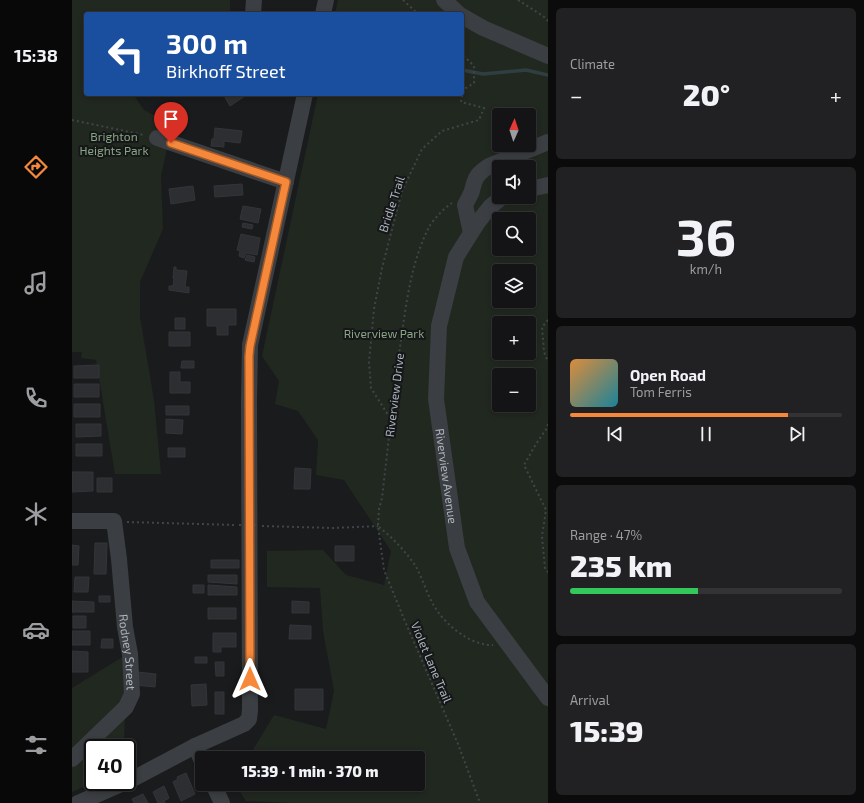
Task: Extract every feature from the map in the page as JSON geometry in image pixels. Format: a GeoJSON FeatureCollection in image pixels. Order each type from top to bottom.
{"type":"FeatureCollection","features":[{"type":"Feature","properties":{"kind":"street"},"geometry":{"type":"LineString","coordinates":[[253,12],[254,0]]}},
{"type":"Feature","properties":{"kind":"street"},"geometry":{"type":"LineString","coordinates":[[323,12],[326,0]]}},
{"type":"Feature","properties":{"kind":"street"},"geometry":{"type":"LineString","coordinates":[[444,0],[457,12]]}},
{"type":"Feature","properties":{"kind":"street"},"geometry":{"type":"LineString","coordinates":[[464,17],[483,28],[548,56]]}},
{"type":"Feature","properties":{"kind":"street"},"geometry":{"type":"LineString","coordinates":[[136,777],[195,746],[244,724],[249,719],[249,356],[303,96]]}},
{"type":"Feature","properties":{"kind":"street"},"geometry":{"type":"LineString","coordinates":[[157,138],[286,182]]}},
{"type":"Feature","properties":{"kind":"street"},"geometry":{"type":"LineString","coordinates":[[471,233],[465,205],[472,191],[472,185],[480,171],[548,142]]}},
{"type":"Feature","properties":{"kind":"street"},"geometry":{"type":"LineString","coordinates":[[536,188],[548,185]]}},
{"type":"Feature","properties":{"kind":"street","name":"Riverview Avenue"},"geometry":{"type":"LineString","coordinates":[[472,191],[492,195]]}},
{"type":"Feature","properties":{"kind":"street","name":"Riverview Avenue"},"geometry":{"type":"LineString","coordinates":[[493,204],[478,222],[456,257],[438,326],[436,399],[457,548],[477,602],[548,698]]}},
{"type":"Feature","properties":{"kind":"street"},"geometry":{"type":"LineString","coordinates":[[72,521],[114,521]]}},
{"type":"Feature","properties":{"kind":"street","name":"Rodney Street"},"geometry":{"type":"LineString","coordinates":[[72,759],[126,707],[132,694],[130,654],[125,627],[114,521]]}},
{"type":"Feature","properties":{"kind":"street"},"geometry":{"type":"LineString","coordinates":[[195,746],[197,751]]}},
{"type":"Feature","properties":{"kind":"street"},"geometry":{"type":"LineString","coordinates":[[78,803],[106,791]]}},
{"type":"Feature","properties":{"kind":"street"},"geometry":{"type":"LineString","coordinates":[[216,791],[222,803]]}},
{"type":"Feature","properties":{"kind":"path"},"geometry":{"type":"LineString","coordinates":[[403,0],[416,12]]}},
{"type":"Feature","properties":{"kind":"path"},"geometry":{"type":"LineString","coordinates":[[518,0],[543,16],[548,21]]}},
{"type":"Feature","properties":{"kind":"path","name":"Bridle Trail"},"geometry":{"type":"LineString","coordinates":[[464,56],[474,66],[474,83],[464,89]]}},
{"type":"Feature","properties":{"kind":"path","name":"Bridle Trail"},"geometry":{"type":"LineString","coordinates":[[390,419],[371,388],[369,362],[374,309],[382,268],[402,191],[422,149],[442,131],[479,120],[484,108],[461,102],[462,96]]}},
{"type":"Feature","properties":{"kind":"path"},"geometry":{"type":"LineString","coordinates":[[72,120],[157,138]]}},
{"type":"Feature","properties":{"kind":"path","name":"Riverview Drive"},"geometry":{"type":"LineString","coordinates":[[378,526],[390,419],[409,283],[417,257],[430,226],[448,206],[454,202]]}},
{"type":"Feature","properties":{"kind":"path"},"geometry":{"type":"LineString","coordinates":[[548,320],[542,327],[544,352],[548,362]]}},
{"type":"Feature","properties":{"kind":"path"},"geometry":{"type":"LineString","coordinates":[[548,424],[524,465],[546,510],[542,536],[545,569],[548,572]]}},
{"type":"Feature","properties":{"kind":"path"},"geometry":{"type":"LineString","coordinates":[[114,521],[333,528],[378,526],[393,538],[415,566],[433,605],[451,627],[472,641],[483,645],[492,646],[507,643]]}},
{"type":"Feature","properties":{"kind":"path","name":"Violet Lane Trail"},"geometry":{"type":"LineString","coordinates":[[378,526],[384,570],[458,744],[480,803]]}},
{"type":"Feature","properties":{"kind":"green space","name":"Brighton Heights Park"},"geometry":{"type":"Polygon","coordinates":[[[72,0],[230,0],[230,12],[84,12],[84,96],[134,96],[144,110],[172,125],[161,176],[163,229],[140,282],[140,317],[154,400],[161,474],[115,474],[96,360],[81,358],[82,352],[72,352],[72,0]]]}},
{"type":"Feature","properties":{"kind":"green space","name":"Riverview Park"},"geometry":{"type":"Polygon","coordinates":[[[338,0],[548,0],[548,803],[291,803],[246,801],[240,791],[425,791],[425,751],[252,751],[274,715],[326,729],[334,691],[323,631],[320,588],[267,587],[267,551],[323,550],[346,575],[384,585],[391,551],[344,480],[316,475],[318,440],[298,411],[275,404],[279,381],[262,356],[318,96],[464,96],[464,12],[335,12],[338,0]]]}},
{"type":"Feature","properties":{"kind":"green space"},"geometry":{"type":"Polygon","coordinates":[[[124,656],[124,739],[84,739],[84,787],[72,792],[72,688],[124,656]]]}},
{"type":"Feature","properties":{"kind":"building"},"geometry":{"type":"Polygon","coordinates":[[[224,96],[245,96],[230,106],[224,96]]]}},
{"type":"Feature","properties":{"kind":"building"},"geometry":{"type":"Polygon","coordinates":[[[215,128],[242,131],[240,143],[224,141],[224,147],[211,146],[212,139],[214,139],[215,128]]]}},
{"type":"Feature","properties":{"kind":"building"},"geometry":{"type":"Polygon","coordinates":[[[242,184],[243,195],[215,197],[214,186],[242,184]]]}},
{"type":"Feature","properties":{"kind":"building"},"geometry":{"type":"Polygon","coordinates":[[[193,186],[195,200],[171,204],[169,189],[193,186]]]}},
{"type":"Feature","properties":{"kind":"building"},"geometry":{"type":"Polygon","coordinates":[[[243,206],[261,209],[258,223],[240,219],[243,206]]]}},
{"type":"Feature","properties":{"kind":"building"},"geometry":{"type":"Polygon","coordinates":[[[243,223],[253,225],[252,229],[242,227],[243,223]]]}},
{"type":"Feature","properties":{"kind":"building"},"geometry":{"type":"Polygon","coordinates":[[[241,234],[260,238],[257,255],[246,253],[244,258],[239,256],[240,251],[237,250],[241,234]]]}},
{"type":"Feature","properties":{"kind":"building"},"geometry":{"type":"Polygon","coordinates":[[[247,255],[255,257],[254,262],[245,260],[247,255]]]}},
{"type":"Feature","properties":{"kind":"building"},"geometry":{"type":"Polygon","coordinates":[[[174,267],[176,267],[176,270],[187,271],[185,287],[189,287],[189,293],[169,290],[169,286],[173,286],[174,267]]]}},
{"type":"Feature","properties":{"kind":"building"},"geometry":{"type":"Polygon","coordinates":[[[207,309],[236,309],[236,325],[228,325],[228,335],[217,335],[217,326],[207,326],[207,309]]]}},
{"type":"Feature","properties":{"kind":"building"},"geometry":{"type":"Polygon","coordinates":[[[175,318],[185,318],[185,329],[175,329],[175,318]]]}},
{"type":"Feature","properties":{"kind":"building"},"geometry":{"type":"Polygon","coordinates":[[[169,332],[190,332],[190,346],[169,346],[169,332]]]}},
{"type":"Feature","properties":{"kind":"building"},"geometry":{"type":"Polygon","coordinates":[[[182,361],[194,361],[194,368],[181,368],[182,361]]]}},
{"type":"Feature","properties":{"kind":"building"},"geometry":{"type":"Polygon","coordinates":[[[99,365],[99,378],[74,378],[74,366],[99,365]]]}},
{"type":"Feature","properties":{"kind":"building"},"geometry":{"type":"Polygon","coordinates":[[[170,372],[180,372],[180,382],[190,382],[190,393],[170,393],[170,372]]]}},
{"type":"Feature","properties":{"kind":"building"},"geometry":{"type":"Polygon","coordinates":[[[74,384],[99,384],[99,397],[74,397],[74,384]]]}},
{"type":"Feature","properties":{"kind":"building"},"geometry":{"type":"Polygon","coordinates":[[[74,404],[100,404],[100,417],[74,417],[74,404]]]}},
{"type":"Feature","properties":{"kind":"building"},"geometry":{"type":"Polygon","coordinates":[[[166,406],[189,406],[189,415],[166,415],[166,406]]]}},
{"type":"Feature","properties":{"kind":"building"},"geometry":{"type":"Polygon","coordinates":[[[166,419],[183,420],[182,434],[166,433],[166,419]]]}},
{"type":"Feature","properties":{"kind":"building"},"geometry":{"type":"Polygon","coordinates":[[[76,424],[101,424],[101,436],[76,437],[76,424]]]}},
{"type":"Feature","properties":{"kind":"building"},"geometry":{"type":"Polygon","coordinates":[[[76,444],[102,444],[102,456],[76,456],[76,444]]]}},
{"type":"Feature","properties":{"kind":"building"},"geometry":{"type":"Polygon","coordinates":[[[168,448],[185,448],[185,457],[168,457],[168,448]]]}},
{"type":"Feature","properties":{"kind":"building"},"geometry":{"type":"Polygon","coordinates":[[[295,468],[311,469],[310,489],[294,489],[295,468]]]}},
{"type":"Feature","properties":{"kind":"building"},"geometry":{"type":"Polygon","coordinates":[[[72,472],[93,472],[93,491],[72,492],[72,472]]]}},
{"type":"Feature","properties":{"kind":"building"},"geometry":{"type":"Polygon","coordinates":[[[97,478],[112,478],[112,492],[97,492],[97,478]]]}},
{"type":"Feature","properties":{"kind":"building"},"geometry":{"type":"Polygon","coordinates":[[[95,543],[107,543],[106,574],[94,574],[95,543]]]}},
{"type":"Feature","properties":{"kind":"building"},"geometry":{"type":"Polygon","coordinates":[[[72,545],[79,546],[78,565],[72,565],[72,545]]]}},
{"type":"Feature","properties":{"kind":"building"},"geometry":{"type":"Polygon","coordinates":[[[335,546],[354,546],[354,561],[335,561],[335,546]]]}},
{"type":"Feature","properties":{"kind":"building"},"geometry":{"type":"Polygon","coordinates":[[[211,560],[239,560],[239,568],[211,568],[211,560]]]}},
{"type":"Feature","properties":{"kind":"building"},"geometry":{"type":"Polygon","coordinates":[[[208,575],[237,575],[237,584],[208,582],[208,575]]]}},
{"type":"Feature","properties":{"kind":"building"},"geometry":{"type":"Polygon","coordinates":[[[75,577],[89,577],[88,592],[74,592],[75,577]]]}},
{"type":"Feature","properties":{"kind":"building"},"geometry":{"type":"Polygon","coordinates":[[[193,585],[204,585],[204,593],[193,593],[193,585]]]}},
{"type":"Feature","properties":{"kind":"building"},"geometry":{"type":"Polygon","coordinates":[[[208,585],[237,587],[237,595],[208,595],[208,585]]]}},
{"type":"Feature","properties":{"kind":"building"},"geometry":{"type":"Polygon","coordinates":[[[99,596],[110,596],[110,602],[99,602],[99,596]]]}},
{"type":"Feature","properties":{"kind":"building"},"geometry":{"type":"Polygon","coordinates":[[[72,601],[94,602],[94,612],[72,612],[72,601]]]}},
{"type":"Feature","properties":{"kind":"building"},"geometry":{"type":"Polygon","coordinates":[[[292,601],[309,602],[309,613],[292,613],[292,601]]]}},
{"type":"Feature","properties":{"kind":"building"},"geometry":{"type":"Polygon","coordinates":[[[208,608],[236,608],[236,619],[208,619],[208,608]]]}},
{"type":"Feature","properties":{"kind":"building"},"geometry":{"type":"Polygon","coordinates":[[[73,616],[86,616],[86,628],[73,628],[73,616]]]}},
{"type":"Feature","properties":{"kind":"building"},"geometry":{"type":"Polygon","coordinates":[[[290,625],[311,626],[311,639],[289,639],[290,625]]]}},
{"type":"Feature","properties":{"kind":"building"},"geometry":{"type":"Polygon","coordinates":[[[72,631],[90,631],[90,645],[72,645],[72,631]]]}},
{"type":"Feature","properties":{"kind":"building"},"geometry":{"type":"Polygon","coordinates":[[[213,633],[236,633],[236,647],[221,647],[221,652],[213,652],[213,633]]]}},
{"type":"Feature","properties":{"kind":"building"},"geometry":{"type":"Polygon","coordinates":[[[102,639],[113,639],[113,648],[101,648],[102,639]]]}},
{"type":"Feature","properties":{"kind":"building"},"geometry":{"type":"Polygon","coordinates":[[[72,651],[88,652],[88,672],[72,672],[72,651]]]}},
{"type":"Feature","properties":{"kind":"building"},"geometry":{"type":"Polygon","coordinates":[[[195,657],[207,657],[207,663],[195,663],[195,657]]]}},
{"type":"Feature","properties":{"kind":"building"},"geometry":{"type":"Polygon","coordinates":[[[215,662],[224,662],[224,676],[216,676],[215,662]]]}},
{"type":"Feature","properties":{"kind":"building"},"geometry":{"type":"Polygon","coordinates":[[[137,672],[156,674],[155,687],[136,685],[137,672]]]}},
{"type":"Feature","properties":{"kind":"building"},"geometry":{"type":"Polygon","coordinates":[[[206,684],[207,705],[192,706],[191,685],[206,684]]]}},
{"type":"Feature","properties":{"kind":"building"},"geometry":{"type":"Polygon","coordinates":[[[295,689],[323,689],[323,710],[295,710],[295,689]]]}},
{"type":"Feature","properties":{"kind":"building"},"geometry":{"type":"Polygon","coordinates":[[[215,692],[224,692],[224,714],[215,714],[215,692]]]}},
{"type":"Feature","properties":{"kind":"building"},"geometry":{"type":"Polygon","coordinates":[[[186,773],[195,794],[181,801],[173,782],[178,779],[177,777],[186,773]]]}},
{"type":"Feature","properties":{"kind":"building"},"geometry":{"type":"Polygon","coordinates":[[[164,786],[169,798],[164,801],[165,803],[158,803],[153,792],[164,786]]]}},
{"type":"Feature","properties":{"kind":"building"},"geometry":{"type":"Polygon","coordinates":[[[143,794],[148,803],[134,803],[132,799],[143,794]]]}},
{"type":"Feature","properties":{"kind":"waterway"},"geometry":{"type":"LineString","coordinates":[[464,70],[483,74],[526,70],[548,75]]}},
{"type":"Feature","properties":{"kind":"route"},"geometry":{"type":"LineString","coordinates":[[171,143],[286,182],[249,356],[250,679]]}}]}
